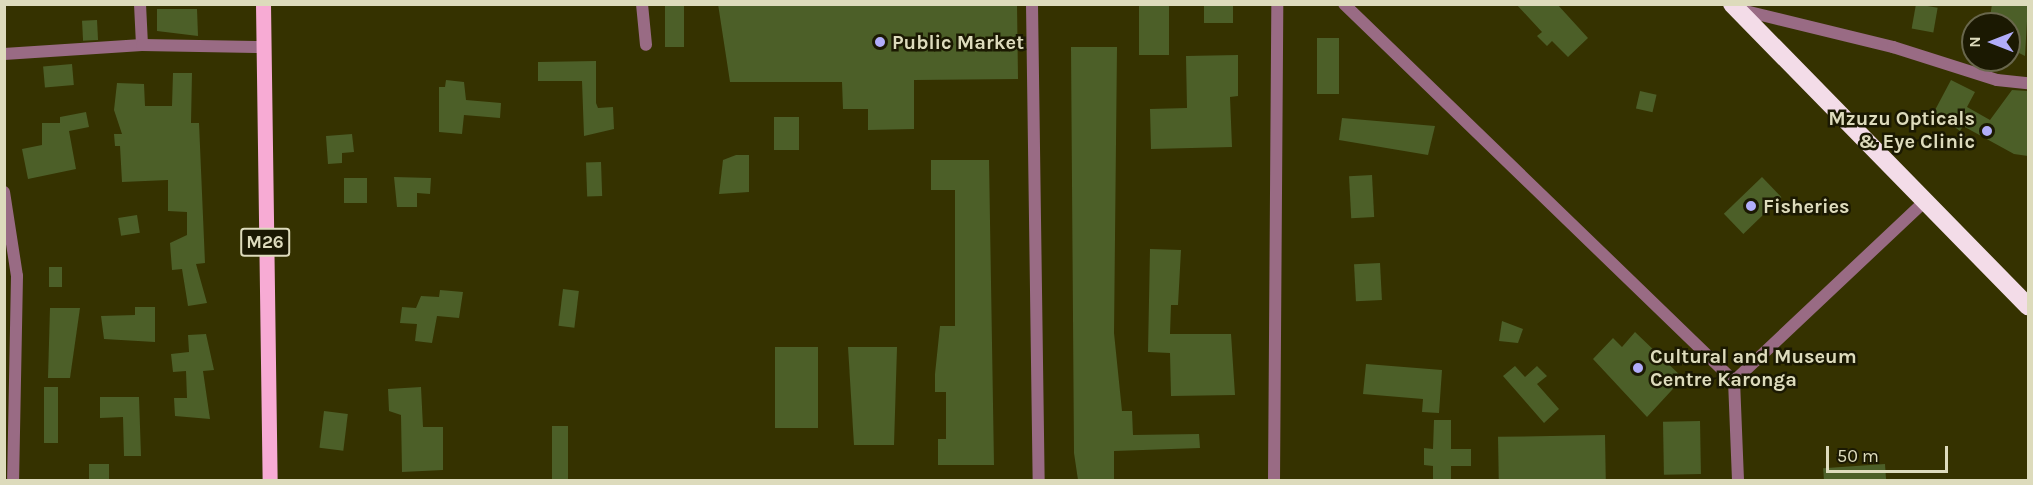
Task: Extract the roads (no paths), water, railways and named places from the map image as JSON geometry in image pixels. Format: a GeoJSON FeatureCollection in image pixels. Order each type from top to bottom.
{"type":"FeatureCollection","features":[{"type":"Feature","properties":{"kind":"highway"},"geometry":{"type":"LineString","coordinates":[[1734,7],[2028,306]]}},
{"type":"Feature","properties":{"kind":"main road","name":"M26"},"geometry":{"type":"LineString","coordinates":[[263,4],[261,47],[270,480]]}},
{"type":"Feature","properties":{"kind":"street"},"geometry":{"type":"LineString","coordinates":[[140,4],[142,45]]}},
{"type":"Feature","properties":{"kind":"street"},"geometry":{"type":"LineString","coordinates":[[642,4],[646,45]]}},
{"type":"Feature","properties":{"kind":"street"},"geometry":{"type":"LineString","coordinates":[[1032,4],[1039,480]]}},
{"type":"Feature","properties":{"kind":"street"},"geometry":{"type":"LineString","coordinates":[[1274,480],[1278,4]]}},
{"type":"Feature","properties":{"kind":"street"},"geometry":{"type":"LineString","coordinates":[[1344,4],[1734,381],[1738,480]]}},
{"type":"Feature","properties":{"kind":"street"},"geometry":{"type":"LineString","coordinates":[[1734,7],[1893,47],[1997,80],[2028,82]]}},
{"type":"Feature","properties":{"kind":"street"},"geometry":{"type":"LineString","coordinates":[[4,54],[142,45],[261,47]]}},
{"type":"Feature","properties":{"kind":"street"},"geometry":{"type":"LineString","coordinates":[[4,192],[17,276],[13,480]]}},
{"type":"Feature","properties":{"kind":"street"},"geometry":{"type":"LineString","coordinates":[[1734,381],[1925,201]]}},
{"type":"Feature","properties":{"kind":"place","name":"Public Market"},"geometry":{"type":"Point","coordinates":[880,42]}},
{"type":"Feature","properties":{"kind":"place","name":"Mzuzu Opticals & Eye Clinic"},"geometry":{"type":"Point","coordinates":[1987,131]}},
{"type":"Feature","properties":{"kind":"place","name":"Fisheries"},"geometry":{"type":"Point","coordinates":[1751,206]}},
{"type":"Feature","properties":{"kind":"place","name":"Cultural and Museum Centre Karonga"},"geometry":{"type":"Point","coordinates":[1638,368]}}]}
